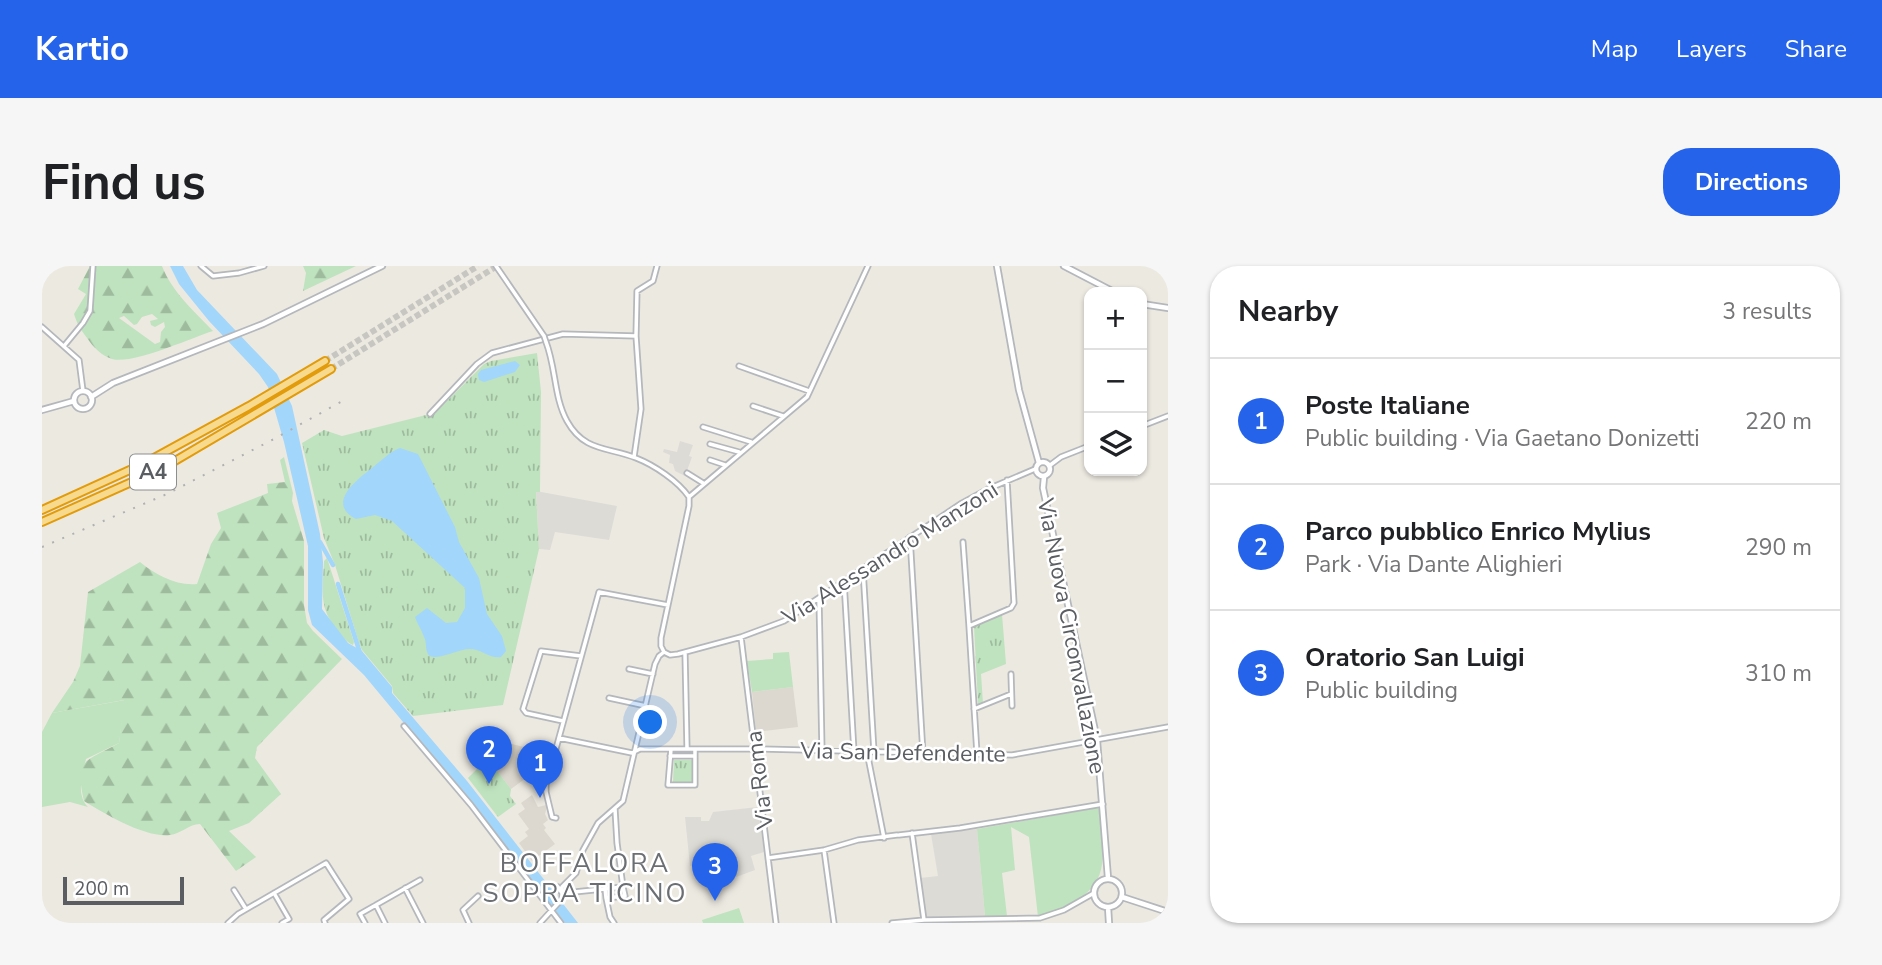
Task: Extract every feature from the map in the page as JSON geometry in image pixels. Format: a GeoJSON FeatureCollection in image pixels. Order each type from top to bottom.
{"type":"FeatureCollection","features":[{"type":"Feature","properties":{"kind":"highway","name":"A4"},"geometry":{"type":"LineString","coordinates":[[42,510],[145,463],[249,407],[325,361]]}},
{"type":"Feature","properties":{"kind":"highway","name":"A4"},"geometry":{"type":"LineString","coordinates":[[42,522],[163,468],[331,369]]}},
{"type":"Feature","properties":{"kind":"street"},"geometry":{"type":"LineString","coordinates":[[64,346],[90,311],[93,266]]}},
{"type":"Feature","properties":{"kind":"street"},"geometry":{"type":"LineString","coordinates":[[201,266],[213,275],[239,273],[264,266]]}},
{"type":"Feature","properties":{"kind":"street"},"geometry":{"type":"LineString","coordinates":[[83,391],[76,394],[75,401],[84,408],[90,404],[91,397],[113,383],[245,331],[382,266]]}},
{"type":"Feature","properties":{"kind":"street"},"geometry":{"type":"LineString","coordinates":[[496,266],[547,342],[562,412],[574,432],[590,445],[634,457],[677,485],[689,497],[690,506],[661,638],[660,646],[664,652],[659,656],[653,674],[623,801],[598,823],[583,850],[576,873],[562,890],[561,900],[540,923]]}},
{"type":"Feature","properties":{"kind":"street"},"geometry":{"type":"LineString","coordinates":[[634,457],[641,409],[636,336],[637,291],[653,281],[657,266]]}},
{"type":"Feature","properties":{"kind":"street"},"geometry":{"type":"LineString","coordinates":[[689,497],[807,397],[869,266]]}},
{"type":"Feature","properties":{"kind":"street"},"geometry":{"type":"LineString","coordinates":[[996,266],[1019,390],[1039,463],[1035,469],[1038,475],[1044,477],[1049,473],[1049,466]]}},
{"type":"Feature","properties":{"kind":"street"},"geometry":{"type":"LineString","coordinates":[[1064,266],[1104,287]]}},
{"type":"Feature","properties":{"kind":"street"},"geometry":{"type":"LineString","coordinates":[[1147,305],[1168,308]]}},
{"type":"Feature","properties":{"kind":"street"},"geometry":{"type":"LineString","coordinates":[[42,327],[79,360],[83,391],[91,397]]}},
{"type":"Feature","properties":{"kind":"street"},"geometry":{"type":"LineString","coordinates":[[430,414],[477,364],[492,354],[563,334],[636,336]]}},
{"type":"Feature","properties":{"kind":"street"},"geometry":{"type":"LineString","coordinates":[[739,366],[810,391]]}},
{"type":"Feature","properties":{"kind":"street"},"geometry":{"type":"LineString","coordinates":[[42,410],[75,401]]}},
{"type":"Feature","properties":{"kind":"street"},"geometry":{"type":"LineString","coordinates":[[753,406],[783,416]]}},
{"type":"Feature","properties":{"kind":"street"},"geometry":{"type":"LineString","coordinates":[[1147,424],[1168,416]]}},
{"type":"Feature","properties":{"kind":"street"},"geometry":{"type":"LineString","coordinates":[[703,427],[752,442]]}},
{"type":"Feature","properties":{"kind":"street"},"geometry":{"type":"LineString","coordinates":[[710,444],[740,453]]}},
{"type":"Feature","properties":{"kind":"street"},"geometry":{"type":"LineString","coordinates":[[1049,466],[1084,448]]}},
{"type":"Feature","properties":{"kind":"street"},"geometry":{"type":"LineString","coordinates":[[710,460],[724,465]]}},
{"type":"Feature","properties":{"kind":"street"},"geometry":{"type":"LineString","coordinates":[[1039,463],[1043,462],[1049,466]]}},
{"type":"Feature","properties":{"kind":"street","name":"Via Alessandro Manzoni"},"geometry":{"type":"LineString","coordinates":[[664,652],[670,655],[685,653],[784,621],[962,503],[1035,469]]}},
{"type":"Feature","properties":{"kind":"street"},"geometry":{"type":"LineString","coordinates":[[687,473],[703,483]]}},
{"type":"Feature","properties":{"kind":"street","name":"Via Nuova Circonvallazione"},"geometry":{"type":"LineString","coordinates":[[1044,477],[1043,488],[1097,740],[1108,878]]}},
{"type":"Feature","properties":{"kind":"street"},"geometry":{"type":"LineString","coordinates":[[969,626],[1011,608],[1014,603],[1007,480]]}},
{"type":"Feature","properties":{"kind":"street"},"geometry":{"type":"LineString","coordinates":[[910,537],[923,754]]}},
{"type":"Feature","properties":{"kind":"street"},"geometry":{"type":"LineString","coordinates":[[963,542],[977,754]]}},
{"type":"Feature","properties":{"kind":"street"},"geometry":{"type":"LineString","coordinates":[[863,569],[874,753]]}},
{"type":"Feature","properties":{"kind":"street"},"geometry":{"type":"LineString","coordinates":[[844,581],[854,752]]}},
{"type":"Feature","properties":{"kind":"street"},"geometry":{"type":"LineString","coordinates":[[556,818],[552,817],[546,792],[599,592],[668,605]]}},
{"type":"Feature","properties":{"kind":"street"},"geometry":{"type":"LineString","coordinates":[[818,598],[822,751]]}},
{"type":"Feature","properties":{"kind":"street","name":"Via Roma"},"geometry":{"type":"LineString","coordinates":[[741,637],[776,923]]}},
{"type":"Feature","properties":{"kind":"street"},"geometry":{"type":"LineString","coordinates":[[563,722],[526,713],[523,709],[541,651],[581,656]]}},
{"type":"Feature","properties":{"kind":"street"},"geometry":{"type":"LineString","coordinates":[[685,653],[687,749]]}},
{"type":"Feature","properties":{"kind":"street"},"geometry":{"type":"LineString","coordinates":[[629,669],[653,674]]}},
{"type":"Feature","properties":{"kind":"street"},"geometry":{"type":"LineString","coordinates":[[1011,674],[1012,706]]}},
{"type":"Feature","properties":{"kind":"street"},"geometry":{"type":"LineString","coordinates":[[974,709],[1011,694]]}},
{"type":"Feature","properties":{"kind":"street"},"geometry":{"type":"LineString","coordinates":[[609,698],[646,706]]}},
{"type":"Feature","properties":{"kind":"street"},"geometry":{"type":"LineString","coordinates":[[404,726],[471,805],[561,923]]}},
{"type":"Feature","properties":{"kind":"street","name":"Via San Defendente"},"geometry":{"type":"LineString","coordinates":[[559,737],[632,752],[640,749],[755,749],[1023,754],[1168,727]]}},
{"type":"Feature","properties":{"kind":"street"},"geometry":{"type":"LineString","coordinates":[[671,749],[668,785],[695,785],[695,749]]}},
{"type":"Feature","properties":{"kind":"street"},"geometry":{"type":"LineString","coordinates":[[867,752],[884,838]]}},
{"type":"Feature","properties":{"kind":"street"},"geometry":{"type":"LineString","coordinates":[[670,756],[695,756]]}},
{"type":"Feature","properties":{"kind":"street"},"geometry":{"type":"LineString","coordinates":[[768,858],[824,850],[858,840],[960,828],[1102,804]]}},
{"type":"Feature","properties":{"kind":"street"},"geometry":{"type":"LineString","coordinates":[[606,898],[625,896],[615,809]]}},
{"type":"Feature","properties":{"kind":"street"},"geometry":{"type":"LineString","coordinates":[[912,833],[924,920]]}},
{"type":"Feature","properties":{"kind":"street"},"geometry":{"type":"LineString","coordinates":[[824,850],[834,923]]}},
{"type":"Feature","properties":{"kind":"street"},"geometry":{"type":"LineString","coordinates":[[228,923],[246,909],[323,864],[329,864],[349,899],[325,921]]}},
{"type":"Feature","properties":{"kind":"street"},"geometry":{"type":"LineString","coordinates":[[892,923],[1040,918],[1064,910],[1094,892],[1100,881],[1108,878],[1120,884],[1122,897],[1116,904],[1108,907],[1100,904],[1094,892]]}},
{"type":"Feature","properties":{"kind":"street"},"geometry":{"type":"LineString","coordinates":[[365,923],[360,914],[420,880]]}},
{"type":"Feature","properties":{"kind":"street"},"geometry":{"type":"LineString","coordinates":[[575,892],[624,887]]}},
{"type":"Feature","properties":{"kind":"street"},"geometry":{"type":"LineString","coordinates":[[405,888],[422,923]]}},
{"type":"Feature","properties":{"kind":"street"},"geometry":{"type":"LineString","coordinates":[[605,888],[610,917],[614,923]]}},
{"type":"Feature","properties":{"kind":"street"},"geometry":{"type":"LineString","coordinates":[[234,890],[246,909]]}},
{"type":"Feature","properties":{"kind":"street"},"geometry":{"type":"LineString","coordinates":[[274,893],[289,919],[282,923]]}},
{"type":"Feature","properties":{"kind":"street"},"geometry":{"type":"LineString","coordinates":[[469,923],[463,910],[478,896]]}},
{"type":"Feature","properties":{"kind":"street"},"geometry":{"type":"LineString","coordinates":[[1122,897],[1168,912]]}},
{"type":"Feature","properties":{"kind":"street"},"geometry":{"type":"LineString","coordinates":[[376,905],[385,923]]}},
{"type":"Feature","properties":{"kind":"street"},"geometry":{"type":"LineString","coordinates":[[1108,907],[1109,923]]}},
{"type":"Feature","properties":{"kind":"shaded area"},"geometry":{"type":"Polygon","coordinates":[[[680,441],[693,445],[685,476],[675,471],[673,464],[669,463],[670,455],[663,452],[664,449],[677,452],[680,441]]]}},
{"type":"Feature","properties":{"kind":"shaded area"},"geometry":{"type":"Polygon","coordinates":[[[536,491],[617,506],[609,540],[555,532],[550,550],[539,549],[536,491]]]}},
{"type":"Feature","properties":{"kind":"shaded area"},"geometry":{"type":"Polygon","coordinates":[[[793,687],[798,727],[756,732],[752,692],[793,687]]]}},
{"type":"Feature","properties":{"kind":"shaded area"},"geometry":{"type":"Polygon","coordinates":[[[512,744],[543,752],[545,764],[511,789],[489,761],[512,744]]]}},
{"type":"Feature","properties":{"kind":"shaded area"},"geometry":{"type":"Polygon","coordinates":[[[532,795],[538,807],[547,807],[545,814],[548,820],[543,824],[546,828],[544,830],[555,844],[532,861],[519,843],[528,836],[525,832],[529,829],[518,814],[525,809],[521,803],[532,795]]]}},
{"type":"Feature","properties":{"kind":"shaded area"},"geometry":{"type":"Polygon","coordinates":[[[758,807],[764,852],[751,856],[755,870],[736,877],[728,857],[690,866],[685,817],[701,817],[701,821],[709,821],[713,812],[758,807]]]}},
{"type":"Feature","properties":{"kind":"shaded area"},"geometry":{"type":"Polygon","coordinates":[[[977,829],[985,916],[926,917],[920,878],[938,876],[931,834],[977,829]]]}},
{"type":"Feature","properties":{"kind":"green space"},"geometry":{"type":"Polygon","coordinates":[[[90,266],[162,266],[178,293],[213,331],[147,355],[112,359],[95,348],[78,324],[74,314],[86,294],[78,289],[90,266]],[[152,314],[142,317],[134,325],[124,316],[119,318],[155,344],[160,342],[161,332],[165,327],[164,322],[155,327],[151,325],[150,321],[158,319],[152,314]]]}},
{"type":"Feature","properties":{"kind":"green space"},"geometry":{"type":"Polygon","coordinates":[[[303,266],[356,266],[303,291],[306,273],[303,266]]]}},
{"type":"Feature","properties":{"kind":"green space"},"geometry":{"type":"Polygon","coordinates":[[[537,353],[541,392],[540,492],[536,492],[539,549],[503,705],[413,716],[393,693],[392,686],[359,643],[324,538],[302,443],[324,430],[342,436],[430,414],[432,416],[484,364],[537,353]]]}},
{"type":"Feature","properties":{"kind":"green space"},"geometry":{"type":"Polygon","coordinates":[[[284,457],[293,493],[292,501],[304,541],[304,605],[307,623],[342,659],[257,747],[255,758],[281,794],[249,823],[229,831],[256,857],[236,871],[200,824],[170,835],[149,833],[125,824],[84,801],[81,787],[82,768],[91,758],[119,743],[124,700],[52,713],[73,682],[80,666],[88,592],[140,562],[167,579],[197,584],[211,544],[221,528],[217,513],[268,493],[267,484],[285,482],[280,460],[284,457]]]}},
{"type":"Feature","properties":{"kind":"green space"},"geometry":{"type":"Polygon","coordinates":[[[327,558],[353,645],[346,641],[331,622],[324,605],[324,561],[327,558]]]}},
{"type":"Feature","properties":{"kind":"green space"},"geometry":{"type":"Polygon","coordinates":[[[1002,614],[1006,664],[981,674],[983,703],[978,704],[974,626],[1002,614]]]}},
{"type":"Feature","properties":{"kind":"green space"},"geometry":{"type":"Polygon","coordinates":[[[789,652],[793,687],[752,692],[747,661],[773,659],[773,653],[789,652]]]}},
{"type":"Feature","properties":{"kind":"green space"},"geometry":{"type":"Polygon","coordinates":[[[125,700],[119,743],[86,759],[81,791],[88,807],[70,802],[42,807],[42,732],[52,713],[125,700]]]}},
{"type":"Feature","properties":{"kind":"green space"},"geometry":{"type":"Polygon","coordinates":[[[493,739],[511,743],[488,759],[511,789],[510,796],[516,804],[498,817],[468,778],[488,758],[481,748],[493,739]]]}},
{"type":"Feature","properties":{"kind":"green space"},"geometry":{"type":"Polygon","coordinates":[[[674,760],[692,760],[692,782],[673,782],[674,760]]]}},
{"type":"Feature","properties":{"kind":"green space"},"geometry":{"type":"Polygon","coordinates":[[[1097,808],[1103,857],[1094,884],[1079,900],[1038,917],[1029,837],[1011,827],[1015,870],[1002,873],[1007,916],[985,916],[977,829],[1097,808]]]}},
{"type":"Feature","properties":{"kind":"green space"},"geometry":{"type":"Polygon","coordinates":[[[739,908],[744,923],[703,923],[702,920],[739,908]]]}},
{"type":"Feature","properties":{"kind":"water"},"geometry":{"type":"Polygon","coordinates":[[[170,266],[183,266],[197,290],[277,374],[292,406],[320,534],[323,562],[322,609],[348,643],[362,651],[392,687],[392,693],[467,781],[578,923],[565,923],[554,911],[364,675],[312,625],[308,610],[308,546],[268,387],[179,284],[170,266]]]}},
{"type":"Feature","properties":{"kind":"water"},"geometry":{"type":"Polygon","coordinates":[[[515,361],[520,365],[515,372],[484,382],[479,380],[478,374],[481,370],[515,361]]]}},
{"type":"Feature","properties":{"kind":"water"},"geometry":{"type":"Polygon","coordinates":[[[400,448],[418,454],[455,527],[459,542],[479,578],[487,614],[502,636],[506,651],[501,657],[469,649],[430,656],[415,617],[427,608],[446,623],[457,622],[465,608],[465,588],[392,521],[375,515],[356,519],[347,513],[343,506],[347,492],[359,478],[400,448]]]}},
{"type":"Feature","properties":{"kind":"waterway"},"geometry":{"type":"LineString","coordinates":[[320,542],[333,565]]}},
{"type":"Feature","properties":{"kind":"waterway"},"geometry":{"type":"LineString","coordinates":[[338,584],[360,653]]}},
{"type":"Feature","properties":{"kind":"tunnel"},"geometry":{"type":"LineString","coordinates":[[325,361],[478,266]]}},
{"type":"Feature","properties":{"kind":"tunnel"},"geometry":{"type":"LineString","coordinates":[[331,369],[497,266]]}},
{"type":"Feature","properties":{"kind":"railway"},"geometry":{"type":"LineString","coordinates":[[42,547],[167,494],[346,399]]}},
{"type":"Feature","properties":{"kind":"place","name":"Parco pubblico Enrico Mylius"},"geometry":{"type":"Point","coordinates":[489,784]}},
{"type":"Feature","properties":{"kind":"place","name":"Poste Italiane"},"geometry":{"type":"Point","coordinates":[540,798]}},
{"type":"Feature","properties":{"kind":"place","name":"Oratorio San Luigi"},"geometry":{"type":"Point","coordinates":[715,901]}},
{"type":"Feature","properties":{"kind":"district","name":"BOFFALORA SOPRA TICINO"},"geometry":{"type":"Point","coordinates":[585,878]}}]}
